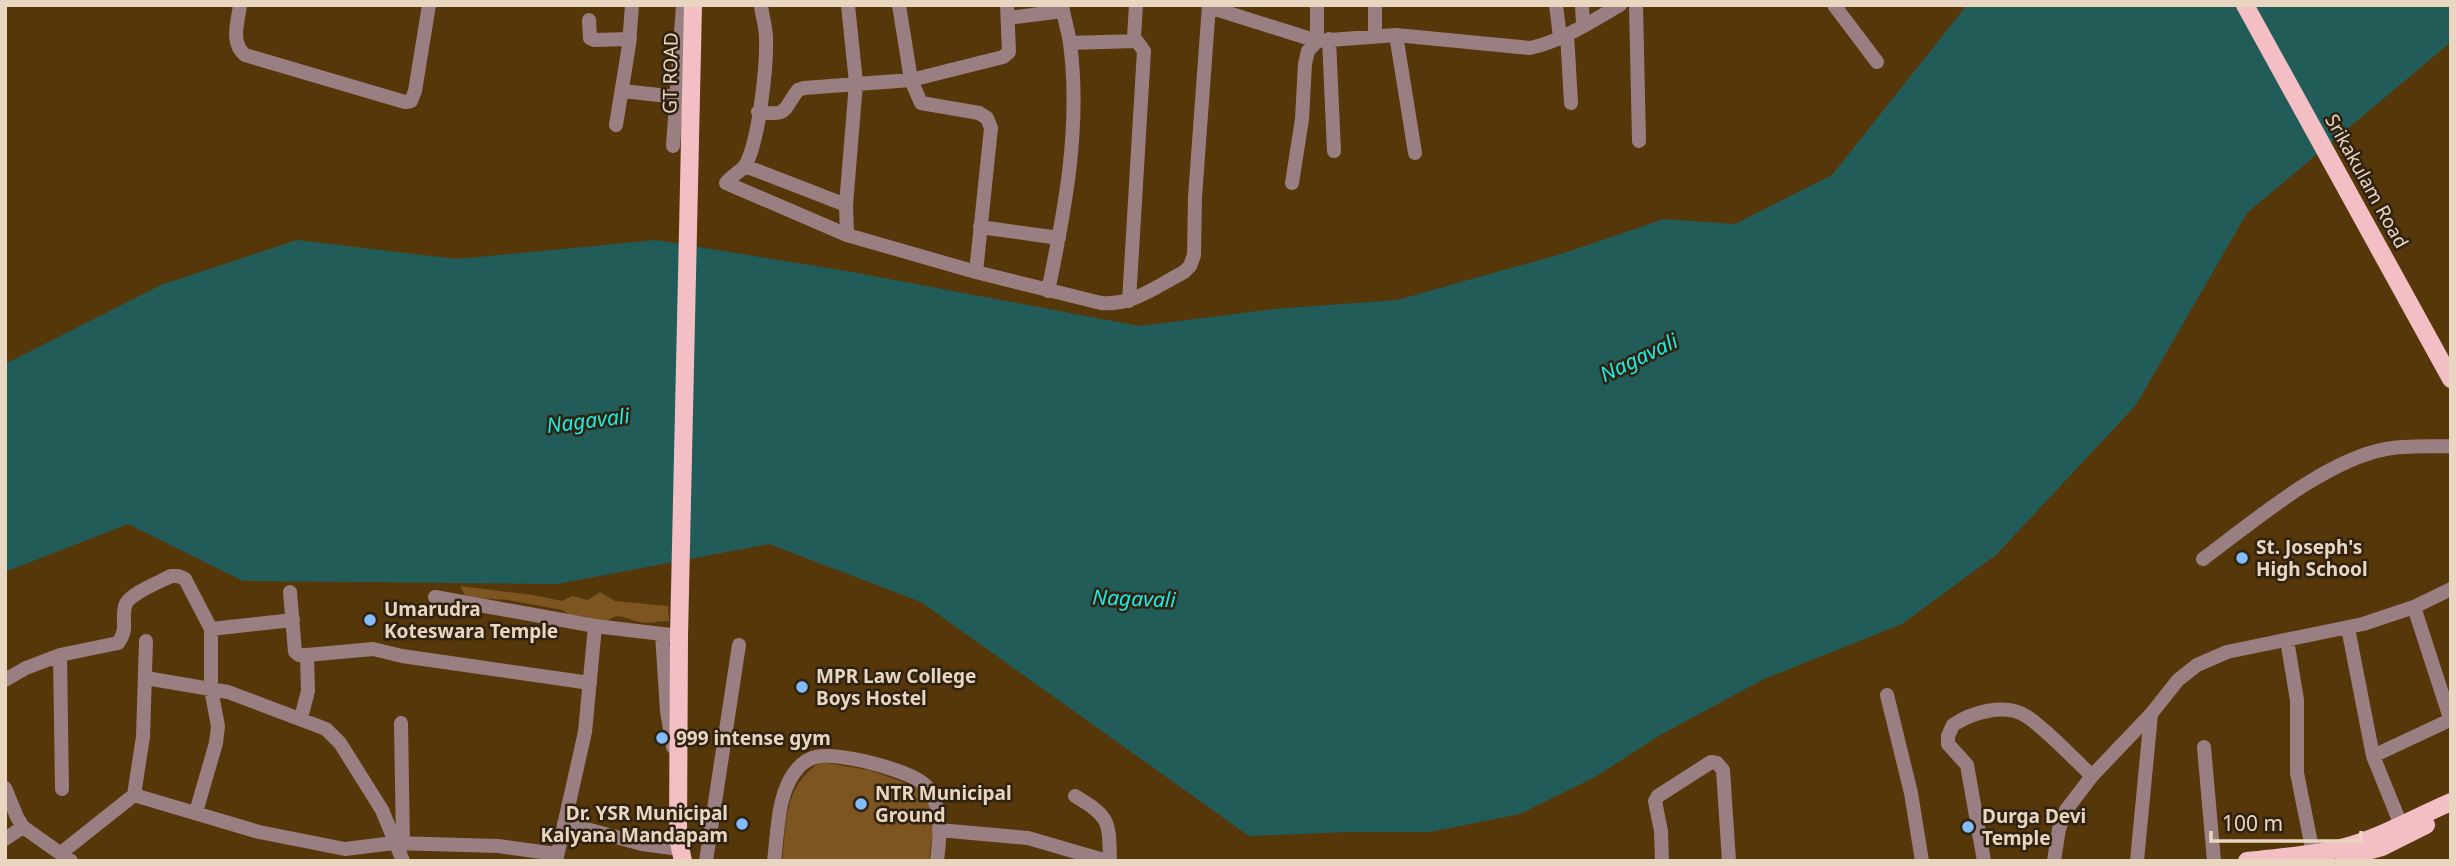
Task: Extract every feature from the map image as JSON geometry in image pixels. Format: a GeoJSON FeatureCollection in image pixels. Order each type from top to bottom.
{"type":"FeatureCollection","features":[{"type":"Feature","properties":{"kind":"main road","name":"GT ROAD"},"geometry":{"type":"LineString","coordinates":[[670,635],[680,616],[682,144],[693,5]]}},
{"type":"Feature","properties":{"kind":"main road","name":"Srikakulam Road"},"geometry":{"type":"LineString","coordinates":[[2245,5],[2451,379]]}},
{"type":"Feature","properties":{"kind":"main road"},"geometry":{"type":"LineString","coordinates":[[670,635],[678,768],[678,838],[682,855]]}},
{"type":"Feature","properties":{"kind":"main road"},"geometry":{"type":"LineString","coordinates":[[2354,853],[2401,825],[2451,802]]}},
{"type":"Feature","properties":{"kind":"main road"},"geometry":{"type":"LineString","coordinates":[[2247,861],[2320,857],[2382,847],[2451,811]]}},
{"type":"Feature","properties":{"kind":"street"},"geometry":{"type":"LineString","coordinates":[[240,5],[236,41],[239,50],[245,55],[405,102],[411,101],[415,91],[429,5]]}},
{"type":"Feature","properties":{"kind":"street"},"geometry":{"type":"LineString","coordinates":[[616,125],[630,39],[632,5]]}},
{"type":"Feature","properties":{"kind":"street"},"geometry":{"type":"LineString","coordinates":[[682,144],[678,97],[683,5]]}},
{"type":"Feature","properties":{"kind":"street"},"geometry":{"type":"LineString","coordinates":[[761,5],[766,56],[757,128],[745,166],[726,183],[847,235],[1048,291],[1115,304],[1129,301],[1184,272],[1190,266],[1194,255],[1195,197],[1209,6],[1323,40],[1396,35],[1530,48],[1564,35],[1620,5]]}},
{"type":"Feature","properties":{"kind":"street"},"geometry":{"type":"LineString","coordinates":[[847,235],[846,205],[856,83],[848,5]]}},
{"type":"Feature","properties":{"kind":"street"},"geometry":{"type":"LineString","coordinates":[[899,5],[911,80],[921,103],[979,113],[988,118],[990,128],[976,272]]}},
{"type":"Feature","properties":{"kind":"street"},"geometry":{"type":"LineString","coordinates":[[1136,5],[1136,41]]}},
{"type":"Feature","properties":{"kind":"street"},"geometry":{"type":"LineString","coordinates":[[1317,5],[1334,151]]}},
{"type":"Feature","properties":{"kind":"street"},"geometry":{"type":"LineString","coordinates":[[1375,5],[1375,35]]}},
{"type":"Feature","properties":{"kind":"street"},"geometry":{"type":"LineString","coordinates":[[1556,5],[1564,35],[1570,103]]}},
{"type":"Feature","properties":{"kind":"street"},"geometry":{"type":"LineString","coordinates":[[1582,5],[1583,25]]}},
{"type":"Feature","properties":{"kind":"street"},"geometry":{"type":"LineString","coordinates":[[1636,5],[1639,141]]}},
{"type":"Feature","properties":{"kind":"street"},"geometry":{"type":"LineString","coordinates":[[1834,5],[1877,61]]}},
{"type":"Feature","properties":{"kind":"street"},"geometry":{"type":"LineString","coordinates":[[758,112],[781,113],[788,109],[798,90],[804,88],[911,80],[1003,57],[1009,52],[1008,11],[1063,8],[1070,43],[1072,146],[1059,238],[1048,291]]}},
{"type":"Feature","properties":{"kind":"street"},"geometry":{"type":"LineString","coordinates":[[589,20],[590,38],[594,40],[630,39]]}},
{"type":"Feature","properties":{"kind":"street"},"geometry":{"type":"LineString","coordinates":[[1396,35],[1415,153]]}},
{"type":"Feature","properties":{"kind":"street"},"geometry":{"type":"LineString","coordinates":[[1292,183],[1302,119],[1308,51],[1323,40]]}},
{"type":"Feature","properties":{"kind":"street"},"geometry":{"type":"LineString","coordinates":[[1070,43],[1136,41],[1144,51],[1129,301]]}},
{"type":"Feature","properties":{"kind":"street"},"geometry":{"type":"LineString","coordinates":[[622,91],[678,97]]}},
{"type":"Feature","properties":{"kind":"street"},"geometry":{"type":"LineString","coordinates":[[745,166],[846,205]]}},
{"type":"Feature","properties":{"kind":"street"},"geometry":{"type":"LineString","coordinates":[[981,227],[1059,238]]}},
{"type":"Feature","properties":{"kind":"street"},"geometry":{"type":"LineString","coordinates":[[2203,559],[2287,496],[2346,463],[2386,449],[2451,446]]}},
{"type":"Feature","properties":{"kind":"street"},"geometry":{"type":"LineString","coordinates":[[5,680],[26,668],[60,655],[118,643],[125,634],[125,606],[128,598],[171,576],[185,579],[211,629],[211,689],[218,735],[196,812]]}},
{"type":"Feature","properties":{"kind":"street"},"geometry":{"type":"LineString","coordinates":[[2054,861],[2059,829],[2066,810],[2092,776],[2151,714],[2178,680],[2197,666],[2227,652],[2348,628],[2414,607],[2451,589]]}},
{"type":"Feature","properties":{"kind":"street"},"geometry":{"type":"LineString","coordinates":[[290,592],[295,652],[299,655],[382,649],[402,656],[590,683]]}},
{"type":"Feature","properties":{"kind":"street"},"geometry":{"type":"LineString","coordinates":[[435,597],[595,626],[670,635]]}},
{"type":"Feature","properties":{"kind":"street"},"geometry":{"type":"LineString","coordinates":[[2373,756],[2451,720],[2414,607]]}},
{"type":"Feature","properties":{"kind":"street"},"geometry":{"type":"LineString","coordinates":[[211,629],[293,620]]}},
{"type":"Feature","properties":{"kind":"street"},"geometry":{"type":"LineString","coordinates":[[134,795],[259,832],[345,849],[399,843],[498,846],[556,858],[585,732],[595,626]]}},
{"type":"Feature","properties":{"kind":"street"},"geometry":{"type":"LineString","coordinates":[[2348,628],[2373,756],[2401,825]]}},
{"type":"Feature","properties":{"kind":"street"},"geometry":{"type":"LineString","coordinates":[[2287,640],[2297,700],[2297,773],[2320,857]]}},
{"type":"Feature","properties":{"kind":"street"},"geometry":{"type":"LineString","coordinates":[[5,788],[23,827],[66,857],[134,795],[143,737],[146,641]]}},
{"type":"Feature","properties":{"kind":"street"},"geometry":{"type":"LineString","coordinates":[[706,861],[739,645]]}},
{"type":"Feature","properties":{"kind":"street"},"geometry":{"type":"LineString","coordinates":[[60,655],[62,789]]}},
{"type":"Feature","properties":{"kind":"street"},"geometry":{"type":"LineString","coordinates":[[301,718],[307,702],[307,655]]}},
{"type":"Feature","properties":{"kind":"street"},"geometry":{"type":"LineString","coordinates":[[146,678],[228,692],[326,729],[340,743],[382,810],[399,843]]}},
{"type":"Feature","properties":{"kind":"street"},"geometry":{"type":"LineString","coordinates":[[1888,695],[1911,793],[1922,861]]}},
{"type":"Feature","properties":{"kind":"street"},"geometry":{"type":"LineString","coordinates":[[1984,861],[1967,765],[1948,744],[1952,725],[1978,713],[2004,710],[2025,715],[2092,776]]}},
{"type":"Feature","properties":{"kind":"street"},"geometry":{"type":"LineString","coordinates":[[2137,861],[2151,714]]}},
{"type":"Feature","properties":{"kind":"street"},"geometry":{"type":"LineString","coordinates":[[401,723],[399,843],[403,861]]}},
{"type":"Feature","properties":{"kind":"street"},"geometry":{"type":"LineString","coordinates":[[2204,747],[2214,861]]}},
{"type":"Feature","properties":{"kind":"street"},"geometry":{"type":"LineString","coordinates":[[774,861],[780,811],[789,780],[800,765],[816,757],[832,755],[869,762],[914,777],[928,786],[940,814],[937,861]]}},
{"type":"Feature","properties":{"kind":"street"},"geometry":{"type":"LineString","coordinates":[[1662,861],[1661,831],[1656,807],[1658,796],[1711,762],[1717,763],[1723,770],[1728,861]]}},
{"type":"Feature","properties":{"kind":"street"},"geometry":{"type":"LineString","coordinates":[[939,830],[1011,835],[1109,861],[1106,820],[1099,811],[1074,796]]}},
{"type":"Feature","properties":{"kind":"street"},"geometry":{"type":"LineString","coordinates":[[564,823],[682,855]]}},
{"type":"Feature","properties":{"kind":"street"},"geometry":{"type":"LineString","coordinates":[[5,839],[23,827]]}},
{"type":"Feature","properties":{"kind":"shaded area"},"geometry":{"type":"Polygon","coordinates":[[[460,586],[562,601],[572,596],[588,600],[600,592],[615,601],[668,606],[669,621],[643,623],[619,616],[607,621],[588,619],[570,615],[562,610],[508,600],[466,597],[460,586]]]}},
{"type":"Feature","properties":{"kind":"shaded area","name":"NTR Municipal Ground"},"geometry":{"type":"Polygon","coordinates":[[[821,762],[869,770],[917,787],[928,795],[935,813],[929,861],[782,861],[793,793],[809,771],[821,762]]]}},
{"type":"Feature","properties":{"kind":"water","name":"Nagavali"},"geometry":{"type":"Polygon","coordinates":[[[1967,5],[2451,5],[2451,42],[2247,213],[2136,405],[1996,555],[1902,624],[1764,679],[1662,734],[1595,777],[1520,814],[1430,832],[1249,836],[921,602],[769,544],[557,584],[243,581],[128,524],[5,572],[5,364],[161,285],[297,240],[457,259],[656,240],[852,272],[1139,326],[1274,309],[1397,300],[1561,254],[1664,219],[1735,224],[1832,175],[1967,5]]]}},
{"type":"Feature","properties":{"kind":"place","name":"St. Joseph's High School"},"geometry":{"type":"Point","coordinates":[2242,558]}},
{"type":"Feature","properties":{"kind":"place","name":"Umarudra Koteswara Temple"},"geometry":{"type":"Point","coordinates":[370,620]}},
{"type":"Feature","properties":{"kind":"place","name":"MPR Law College Boys Hostel"},"geometry":{"type":"Point","coordinates":[802,687]}},
{"type":"Feature","properties":{"kind":"place","name":"999 intense gym"},"geometry":{"type":"Point","coordinates":[662,738]}},
{"type":"Feature","properties":{"kind":"place","name":"NTR Municipal Ground"},"geometry":{"type":"Point","coordinates":[861,804]}},
{"type":"Feature","properties":{"kind":"place","name":"Dr. YSR Municipal Kalyana Mandapam"},"geometry":{"type":"Point","coordinates":[742,824]}},
{"type":"Feature","properties":{"kind":"place","name":"Durga Devi Temple"},"geometry":{"type":"Point","coordinates":[1968,827]}}]}
